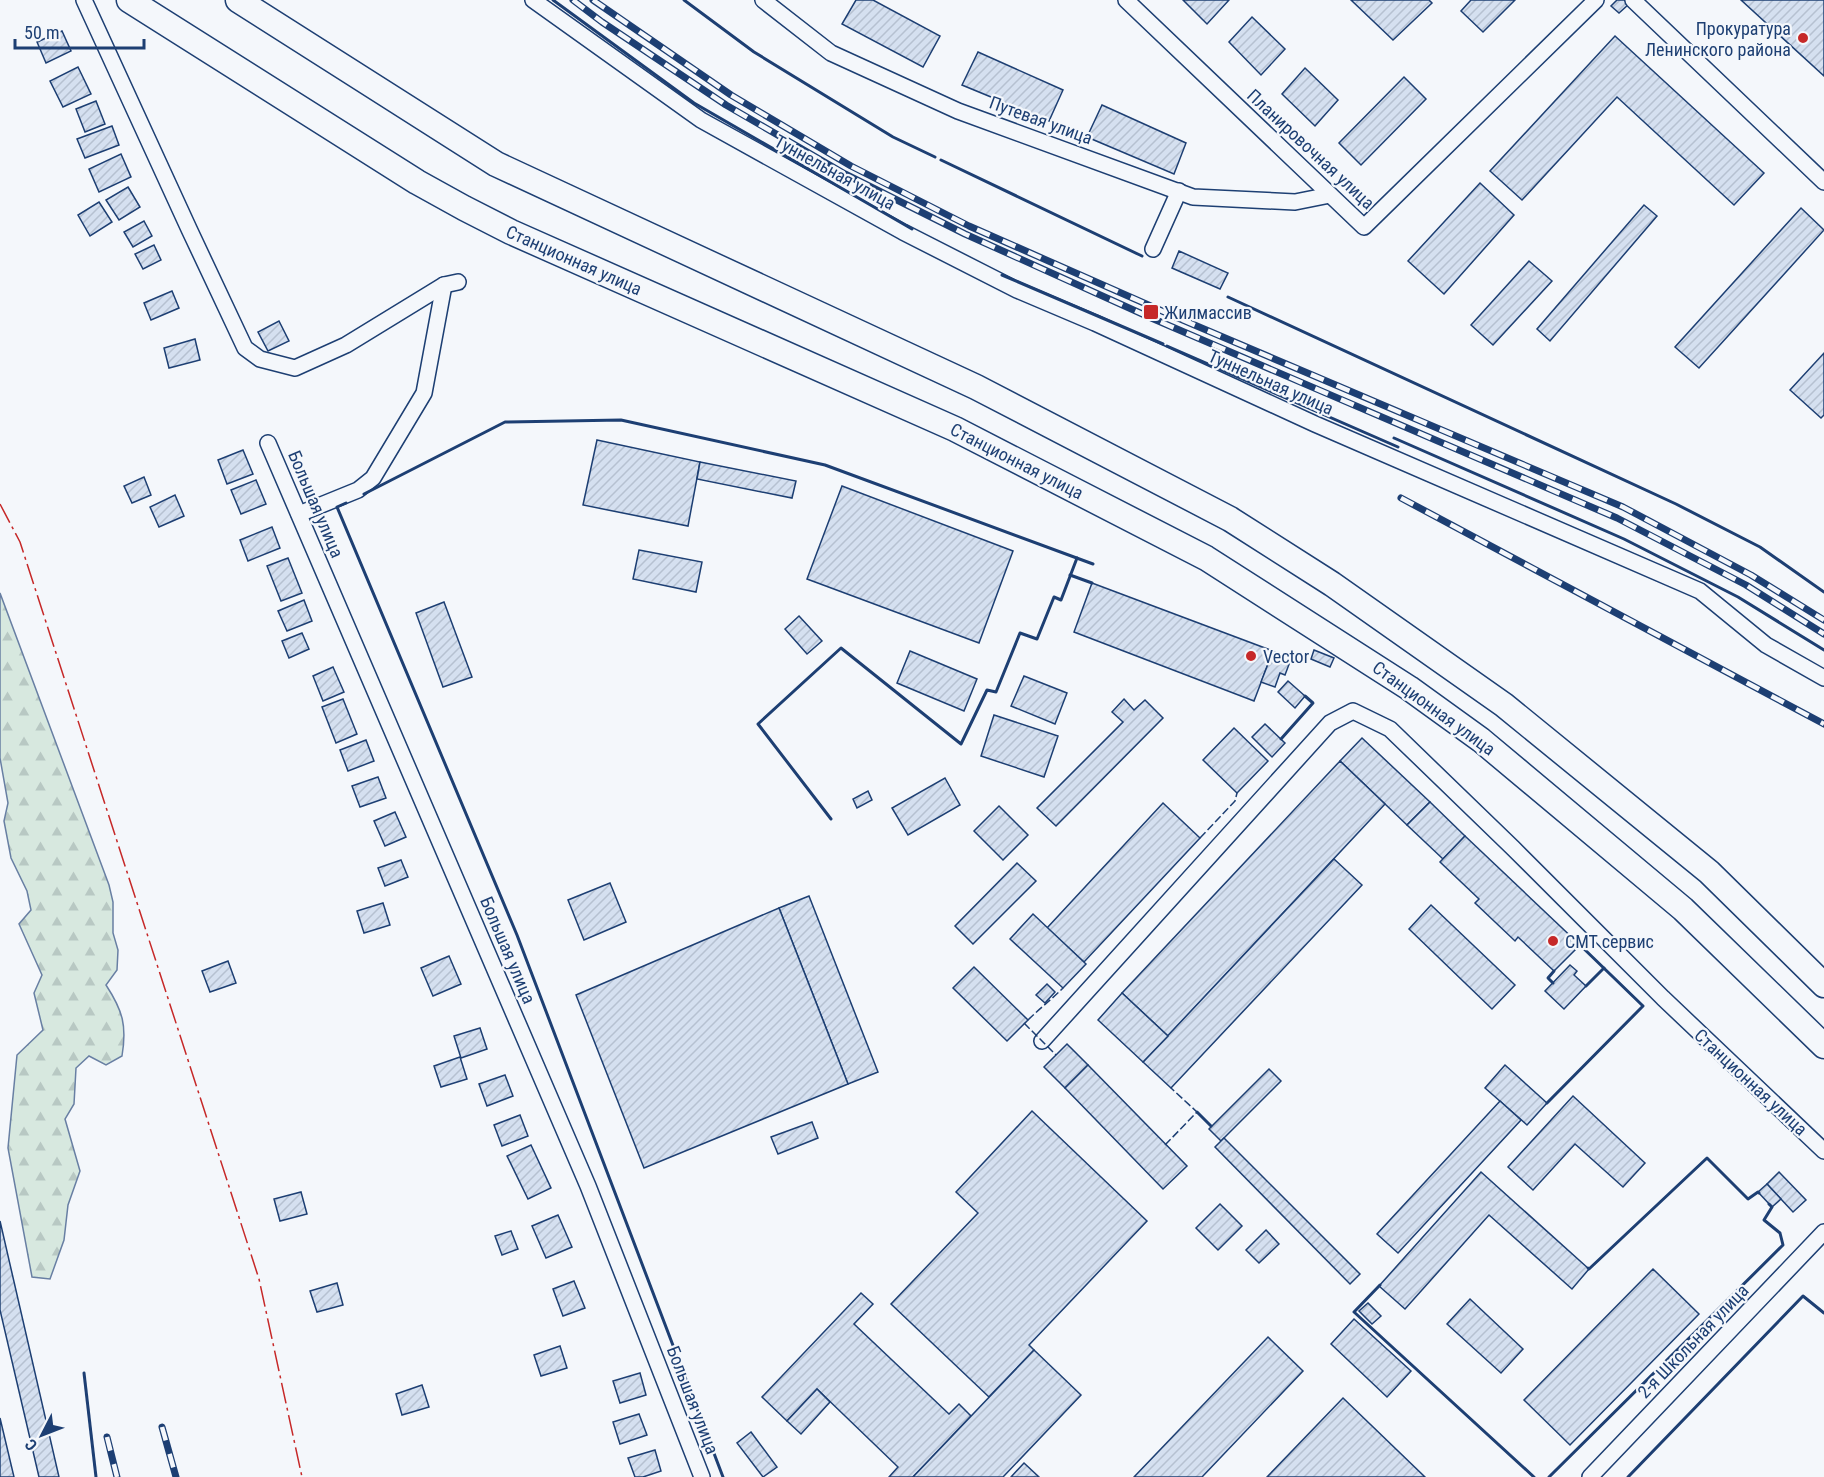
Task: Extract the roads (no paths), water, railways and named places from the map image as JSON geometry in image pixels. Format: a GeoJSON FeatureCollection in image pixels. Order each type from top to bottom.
{"type":"FeatureCollection","features":[{"type":"Feature","properties":{"kind":"main road","name":"Станционная улица"},"geometry":{"type":"LineString","coordinates":[[129,0],[408,176],[464,208],[511,232],[955,429],[1206,558],[1409,687],[1481,740],[1683,909],[1824,1046]]}},
{"type":"Feature","properties":{"kind":"main road"},"geometry":{"type":"LineString","coordinates":[[238,0],[496,164],[976,387],[1230,519],[1332,584],[1504,705],[1709,872],[1824,985]]}},
{"type":"Feature","properties":{"kind":"street"},"geometry":{"type":"LineString","coordinates":[[84,0],[245,348],[260,359],[295,368],[346,345],[451,283],[424,393],[373,478],[358,490],[299,514]]}},
{"type":"Feature","properties":{"kind":"street","name":"Туннельная улица"},"geometry":{"type":"LineString","coordinates":[[533,0],[700,120],[893,227],[1017,290],[1095,323],[1315,424],[1700,591],[1766,645],[1824,678]]}},
{"type":"Feature","properties":{"kind":"street","name":"Путевая улица"},"geometry":{"type":"LineString","coordinates":[[763,0],[831,53],[958,111],[1193,197],[1295,202],[1330,195]]}},
{"type":"Feature","properties":{"kind":"street","name":"Планировочная улица"},"geometry":{"type":"LineString","coordinates":[[1126,0],[1364,227],[1596,0]]}},
{"type":"Feature","properties":{"kind":"street"},"geometry":{"type":"LineString","coordinates":[[1634,0],[1824,182]]}},
{"type":"Feature","properties":{"kind":"street"},"geometry":{"type":"LineString","coordinates":[[1153,249],[1179,191]]}},
{"type":"Feature","properties":{"kind":"street","name":"Большая улица"},"geometry":{"type":"LineString","coordinates":[[268,443],[588,1186],[702,1477]]}},
{"type":"Feature","properties":{"kind":"street","name":"Станционная улица"},"geometry":{"type":"LineString","coordinates":[[1042,1041],[1330,723],[1353,711],[1390,729],[1663,998],[1824,1151]]}},
{"type":"Feature","properties":{"kind":"street","name":"2-я Школьная улица"},"geometry":{"type":"LineString","coordinates":[[1590,1477],[1824,1232]]}},
{"type":"Feature","properties":{"kind":"railway"},"geometry":{"type":"LineString","coordinates":[[573,0],[726,105],[845,174],[965,234],[1149,317],[1617,518],[1746,585],[1824,634]]}},
{"type":"Feature","properties":{"kind":"railway"},"geometry":{"type":"LineString","coordinates":[[593,0],[731,95],[851,166],[969,226],[1178,318],[1623,507],[1751,575],[1824,620]]}},
{"type":"Feature","properties":{"kind":"railway"},"geometry":{"type":"LineString","coordinates":[[1401,498],[1824,724]]}},
{"type":"Feature","properties":{"kind":"railway"},"geometry":{"type":"LineString","coordinates":[[162,1427],[176,1477]]}},
{"type":"Feature","properties":{"kind":"railway"},"geometry":{"type":"LineString","coordinates":[[107,1437],[117,1477]]}},
{"type":"Feature","properties":{"kind":"place","name":"Прокуратура Ленинского района"},"geometry":{"type":"Point","coordinates":[1803,38]}},
{"type":"Feature","properties":{"kind":"place","name":"Жилмассив"},"geometry":{"type":"Point","coordinates":[1151,312]}},
{"type":"Feature","properties":{"kind":"place","name":"Vector"},"geometry":{"type":"Point","coordinates":[1251,656]}},
{"type":"Feature","properties":{"kind":"place","name":"СМТ сервис"},"geometry":{"type":"Point","coordinates":[1553,941]}}]}
